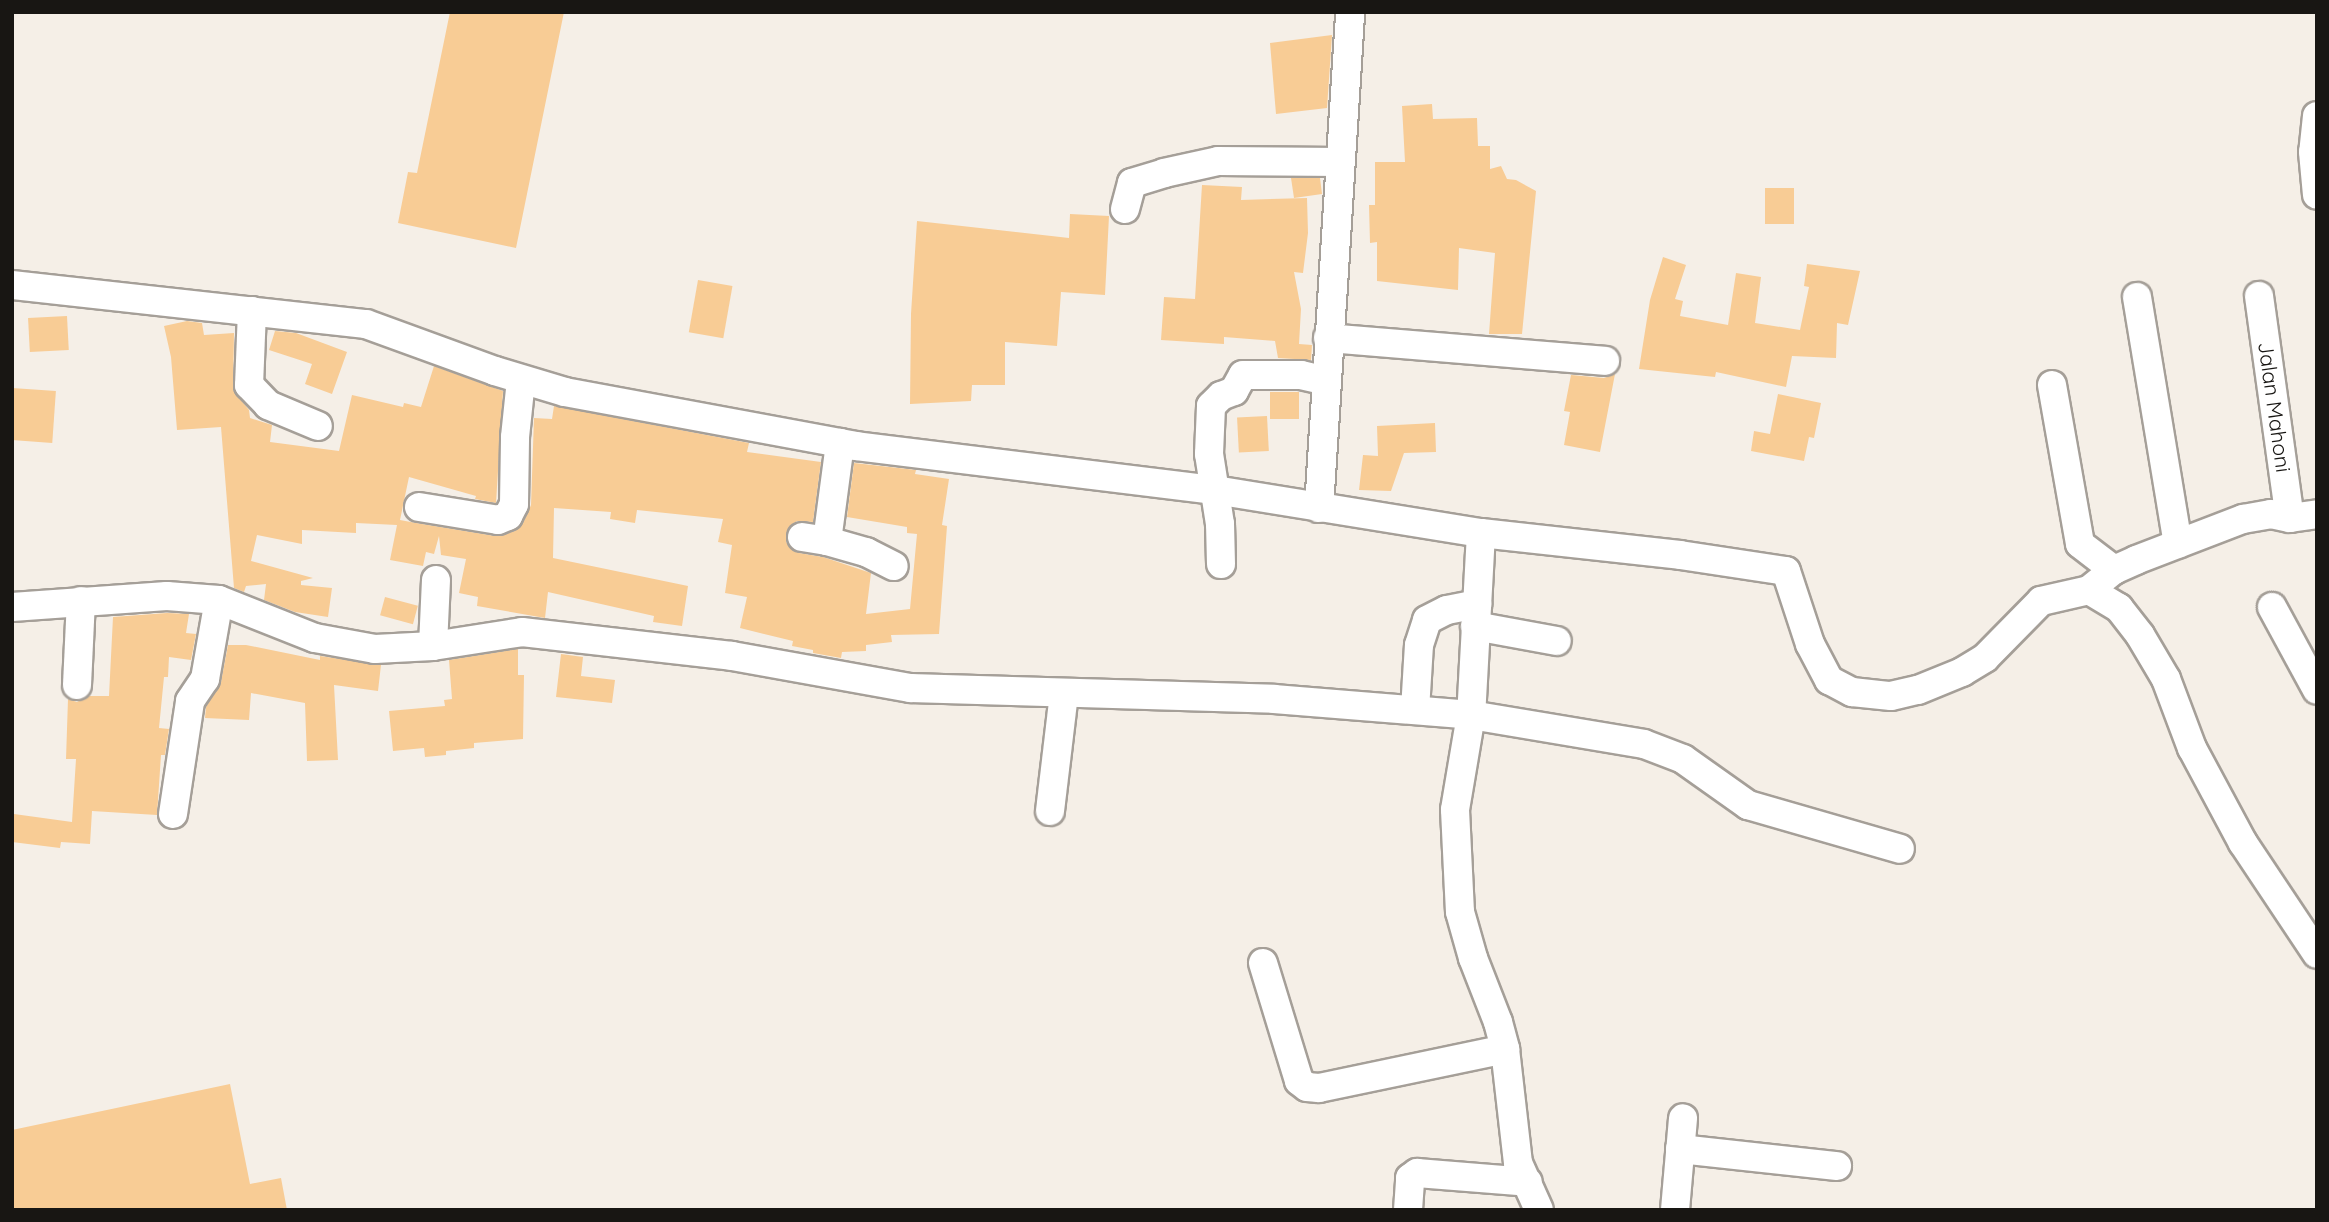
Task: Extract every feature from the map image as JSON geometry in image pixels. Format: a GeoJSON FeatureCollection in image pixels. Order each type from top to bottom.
{"type":"FeatureCollection","features":[{"type":"Feature","properties":{"kind":"street"},"geometry":{"type":"LineString","coordinates":[[1319,508],[1350,12]]}},
{"type":"Feature","properties":{"kind":"street"},"geometry":{"type":"LineString","coordinates":[[2317,116],[2313,152],[2317,195]]}},
{"type":"Feature","properties":{"kind":"street"},"geometry":{"type":"LineString","coordinates":[[1125,209],[1132,183],[1164,173],[1217,162],[1340,162]]}},
{"type":"Feature","properties":{"kind":"street"},"geometry":{"type":"LineString","coordinates":[[12,285],[366,324],[521,380],[615,402],[840,443],[1215,490],[1481,533],[1680,555],[1786,571],[1810,644],[1829,680],[1852,692],[1891,696],[1936,683],[1985,658],[2041,601],[2089,590],[2114,570],[2243,519],[2271,514],[2304,516]]}},
{"type":"Feature","properties":{"kind":"street","name":"Jalan Mahoni"},"geometry":{"type":"LineString","coordinates":[[2259,296],[2304,516]]}},
{"type":"Feature","properties":{"kind":"street"},"geometry":{"type":"LineString","coordinates":[[2137,297],[2178,544]]}},
{"type":"Feature","properties":{"kind":"street"},"geometry":{"type":"LineString","coordinates":[[252,311],[250,385],[268,405],[318,426]]}},
{"type":"Feature","properties":{"kind":"street"},"geometry":{"type":"LineString","coordinates":[[1328,338],[1605,361]]}},
{"type":"Feature","properties":{"kind":"street"},"geometry":{"type":"LineString","coordinates":[[1221,564],[1220,524],[1209,454],[1211,406],[1221,396],[1234,391],[1243,375],[1301,375],[1326,381]]}},
{"type":"Feature","properties":{"kind":"street"},"geometry":{"type":"LineString","coordinates":[[419,507],[498,520],[508,516],[514,504],[515,437],[521,380]]}},
{"type":"Feature","properties":{"kind":"street"},"geometry":{"type":"LineString","coordinates":[[2052,384],[2080,544],[2114,570]]}},
{"type":"Feature","properties":{"kind":"street"},"geometry":{"type":"LineString","coordinates":[[840,443],[814,539],[866,552],[894,566]]}},
{"type":"Feature","properties":{"kind":"street"},"geometry":{"type":"LineString","coordinates":[[1481,533],[1471,715],[1454,810],[1460,912],[1473,958],[1498,1022],[1505,1049],[1518,1163],[1539,1210]]}},
{"type":"Feature","properties":{"kind":"street"},"geometry":{"type":"LineString","coordinates":[[433,646],[436,580]]}},
{"type":"Feature","properties":{"kind":"street"},"geometry":{"type":"LineString","coordinates":[[2089,590],[2119,608],[2140,635],[2166,680],[2192,748],[2243,843],[2317,954]]}},
{"type":"Feature","properties":{"kind":"street"},"geometry":{"type":"LineString","coordinates":[[12,607],[167,596],[219,600],[316,638],[375,649],[433,646],[522,632],[732,656],[910,688],[1274,699],[1471,715],[1644,744],[1683,759],[1748,805],[1900,849]]}},
{"type":"Feature","properties":{"kind":"street"},"geometry":{"type":"LineString","coordinates":[[173,814],[190,701],[205,679],[219,600]]}},
{"type":"Feature","properties":{"kind":"street"},"geometry":{"type":"LineString","coordinates":[[77,685],[81,601]]}},
{"type":"Feature","properties":{"kind":"street"},"geometry":{"type":"LineString","coordinates":[[2272,607],[2317,690]]}},
{"type":"Feature","properties":{"kind":"street"},"geometry":{"type":"LineString","coordinates":[[1415,710],[1419,645],[1427,621],[1447,610],[1476,615],[1557,641]]}},
{"type":"Feature","properties":{"kind":"street"},"geometry":{"type":"LineString","coordinates":[[1050,811],[1064,694]]}},
{"type":"Feature","properties":{"kind":"street"},"geometry":{"type":"LineString","coordinates":[[1263,964],[1299,1081],[1307,1087],[1320,1088],[1505,1049]]}},
{"type":"Feature","properties":{"kind":"street"},"geometry":{"type":"LineString","coordinates":[[1675,1210],[1683,1118]]}},
{"type":"Feature","properties":{"kind":"street"},"geometry":{"type":"LineString","coordinates":[[1680,1149],[1837,1166]]}},
{"type":"Feature","properties":{"kind":"street"},"geometry":{"type":"LineString","coordinates":[[1408,1210],[1410,1178],[1416,1173],[1528,1182]]}},
{"type":"Feature","properties":{"kind":"building"},"geometry":{"type":"Polygon","coordinates":[[[450,12],[564,12],[516,248],[398,223],[408,172],[417,173],[450,12]]]}},
{"type":"Feature","properties":{"kind":"building"},"geometry":{"type":"Polygon","coordinates":[[[1332,35],[1327,108],[1276,114],[1270,43],[1332,35]]]}},
{"type":"Feature","properties":{"kind":"building"},"geometry":{"type":"Polygon","coordinates":[[[1432,104],[1433,119],[1477,118],[1478,146],[1490,146],[1490,169],[1501,166],[1507,179],[1516,180],[1536,191],[1522,334],[1489,334],[1495,253],[1459,248],[1458,290],[1377,281],[1377,242],[1370,243],[1369,205],[1375,205],[1375,162],[1405,162],[1402,106],[1432,104]]]}},
{"type":"Feature","properties":{"kind":"building"},"geometry":{"type":"Polygon","coordinates":[[[1291,178],[1320,178],[1322,194],[1294,198],[1291,178]]]}},
{"type":"Feature","properties":{"kind":"building"},"geometry":{"type":"Polygon","coordinates":[[[1202,185],[1242,187],[1241,200],[1307,198],[1308,233],[1303,273],[1294,272],[1301,309],[1299,344],[1312,345],[1311,360],[1278,358],[1275,341],[1224,337],[1224,344],[1161,340],[1164,297],[1195,299],[1202,185]]]}},
{"type":"Feature","properties":{"kind":"building"},"geometry":{"type":"Polygon","coordinates":[[[1765,188],[1794,188],[1794,224],[1765,224],[1765,188]]]}},
{"type":"Feature","properties":{"kind":"building"},"geometry":{"type":"Polygon","coordinates":[[[1070,214],[1109,216],[1105,295],[1061,292],[1057,346],[1005,342],[1005,385],[972,385],[971,401],[910,404],[911,314],[917,221],[1069,238],[1070,214]]]}},
{"type":"Feature","properties":{"kind":"building"},"geometry":{"type":"Polygon","coordinates":[[[1663,257],[1686,265],[1675,299],[1683,301],[1680,316],[1728,325],[1736,273],[1761,277],[1755,323],[1800,330],[1809,287],[1804,286],[1807,264],[1860,271],[1848,325],[1837,323],[1836,358],[1792,356],[1786,387],[1716,372],[1715,377],[1639,369],[1650,300],[1663,257]]]}},
{"type":"Feature","properties":{"kind":"building"},"geometry":{"type":"Polygon","coordinates":[[[698,280],[732,286],[723,338],[689,332],[698,280]]]}},
{"type":"Feature","properties":{"kind":"building"},"geometry":{"type":"Polygon","coordinates":[[[67,316],[69,350],[30,352],[28,318],[67,316]]]}},
{"type":"Feature","properties":{"kind":"building"},"geometry":{"type":"Polygon","coordinates":[[[187,321],[202,323],[204,335],[234,333],[233,390],[249,410],[250,418],[272,425],[270,442],[339,451],[352,395],[403,407],[404,403],[421,407],[434,366],[503,391],[496,503],[475,499],[476,496],[409,477],[400,520],[495,536],[515,531],[523,523],[531,505],[534,418],[552,419],[554,406],[749,443],[747,452],[821,462],[813,522],[797,521],[790,526],[786,542],[799,553],[823,557],[871,573],[866,614],[910,609],[917,534],[907,533],[907,527],[847,517],[854,463],[916,470],[915,474],[949,479],[942,525],[947,526],[939,634],[891,635],[892,642],[866,645],[866,651],[842,652],[841,658],[813,653],[813,650],[792,646],[793,641],[740,628],[747,597],[725,593],[732,545],[718,542],[723,519],[637,510],[635,523],[610,519],[611,512],[554,508],[553,558],[688,586],[682,626],[653,622],[654,616],[548,592],[545,618],[477,606],[478,597],[459,593],[466,559],[441,555],[439,536],[434,554],[426,552],[423,566],[390,560],[397,525],[356,523],[356,533],[302,530],[302,544],[257,535],[251,561],[313,578],[301,581],[301,585],[332,588],[328,617],[295,612],[264,600],[266,584],[246,586],[244,592],[234,588],[221,427],[177,430],[171,357],[164,326],[187,321]]]}},
{"type":"Feature","properties":{"kind":"building"},"geometry":{"type":"Polygon","coordinates":[[[275,331],[296,333],[347,352],[332,394],[305,384],[312,364],[269,350],[275,331]]]}},
{"type":"Feature","properties":{"kind":"building"},"geometry":{"type":"Polygon","coordinates":[[[1615,374],[1600,452],[1564,445],[1570,412],[1564,411],[1571,375],[1604,378],[1615,374]]]}},
{"type":"Feature","properties":{"kind":"building"},"geometry":{"type":"Polygon","coordinates":[[[12,388],[56,391],[52,443],[12,440],[12,388]]]}},
{"type":"Feature","properties":{"kind":"building"},"geometry":{"type":"Polygon","coordinates":[[[1270,392],[1299,392],[1299,419],[1270,419],[1270,392]]]}},
{"type":"Feature","properties":{"kind":"building"},"geometry":{"type":"Polygon","coordinates":[[[1778,394],[1821,403],[1814,438],[1809,437],[1804,461],[1751,451],[1754,431],[1770,434],[1778,394]]]}},
{"type":"Feature","properties":{"kind":"building"},"geometry":{"type":"Polygon","coordinates":[[[1267,416],[1269,451],[1239,453],[1237,418],[1267,416]]]}},
{"type":"Feature","properties":{"kind":"building"},"geometry":{"type":"Polygon","coordinates":[[[1435,423],[1436,452],[1404,453],[1391,491],[1359,490],[1363,455],[1378,456],[1377,426],[1435,423]]]}},
{"type":"Feature","properties":{"kind":"building"},"geometry":{"type":"Polygon","coordinates":[[[385,597],[418,606],[413,624],[380,615],[385,597]]]}},
{"type":"Feature","properties":{"kind":"building"},"geometry":{"type":"Polygon","coordinates":[[[189,614],[186,633],[196,634],[191,660],[169,657],[168,677],[164,677],[159,728],[169,729],[165,755],[161,755],[157,815],[92,811],[90,844],[61,842],[60,848],[12,842],[14,814],[72,822],[76,759],[66,759],[68,699],[77,702],[88,696],[109,696],[113,617],[189,614]]]}},
{"type":"Feature","properties":{"kind":"building"},"geometry":{"type":"Polygon","coordinates":[[[228,645],[246,645],[320,660],[320,656],[381,665],[378,691],[334,685],[338,760],[307,761],[305,703],[251,693],[249,720],[205,718],[206,707],[221,682],[228,645]]]}},
{"type":"Feature","properties":{"kind":"building"},"geometry":{"type":"Polygon","coordinates":[[[518,649],[518,675],[524,675],[523,739],[474,743],[474,748],[446,751],[446,755],[425,757],[424,748],[393,751],[389,711],[445,706],[444,700],[452,699],[449,660],[518,649]]]}},
{"type":"Feature","properties":{"kind":"building"},"geometry":{"type":"Polygon","coordinates":[[[561,654],[583,657],[581,676],[615,680],[612,703],[556,697],[561,654]]]}},
{"type":"Feature","properties":{"kind":"building"},"geometry":{"type":"Polygon","coordinates":[[[230,1084],[250,1184],[281,1178],[287,1210],[12,1210],[12,1130],[230,1084]]]}}]}
